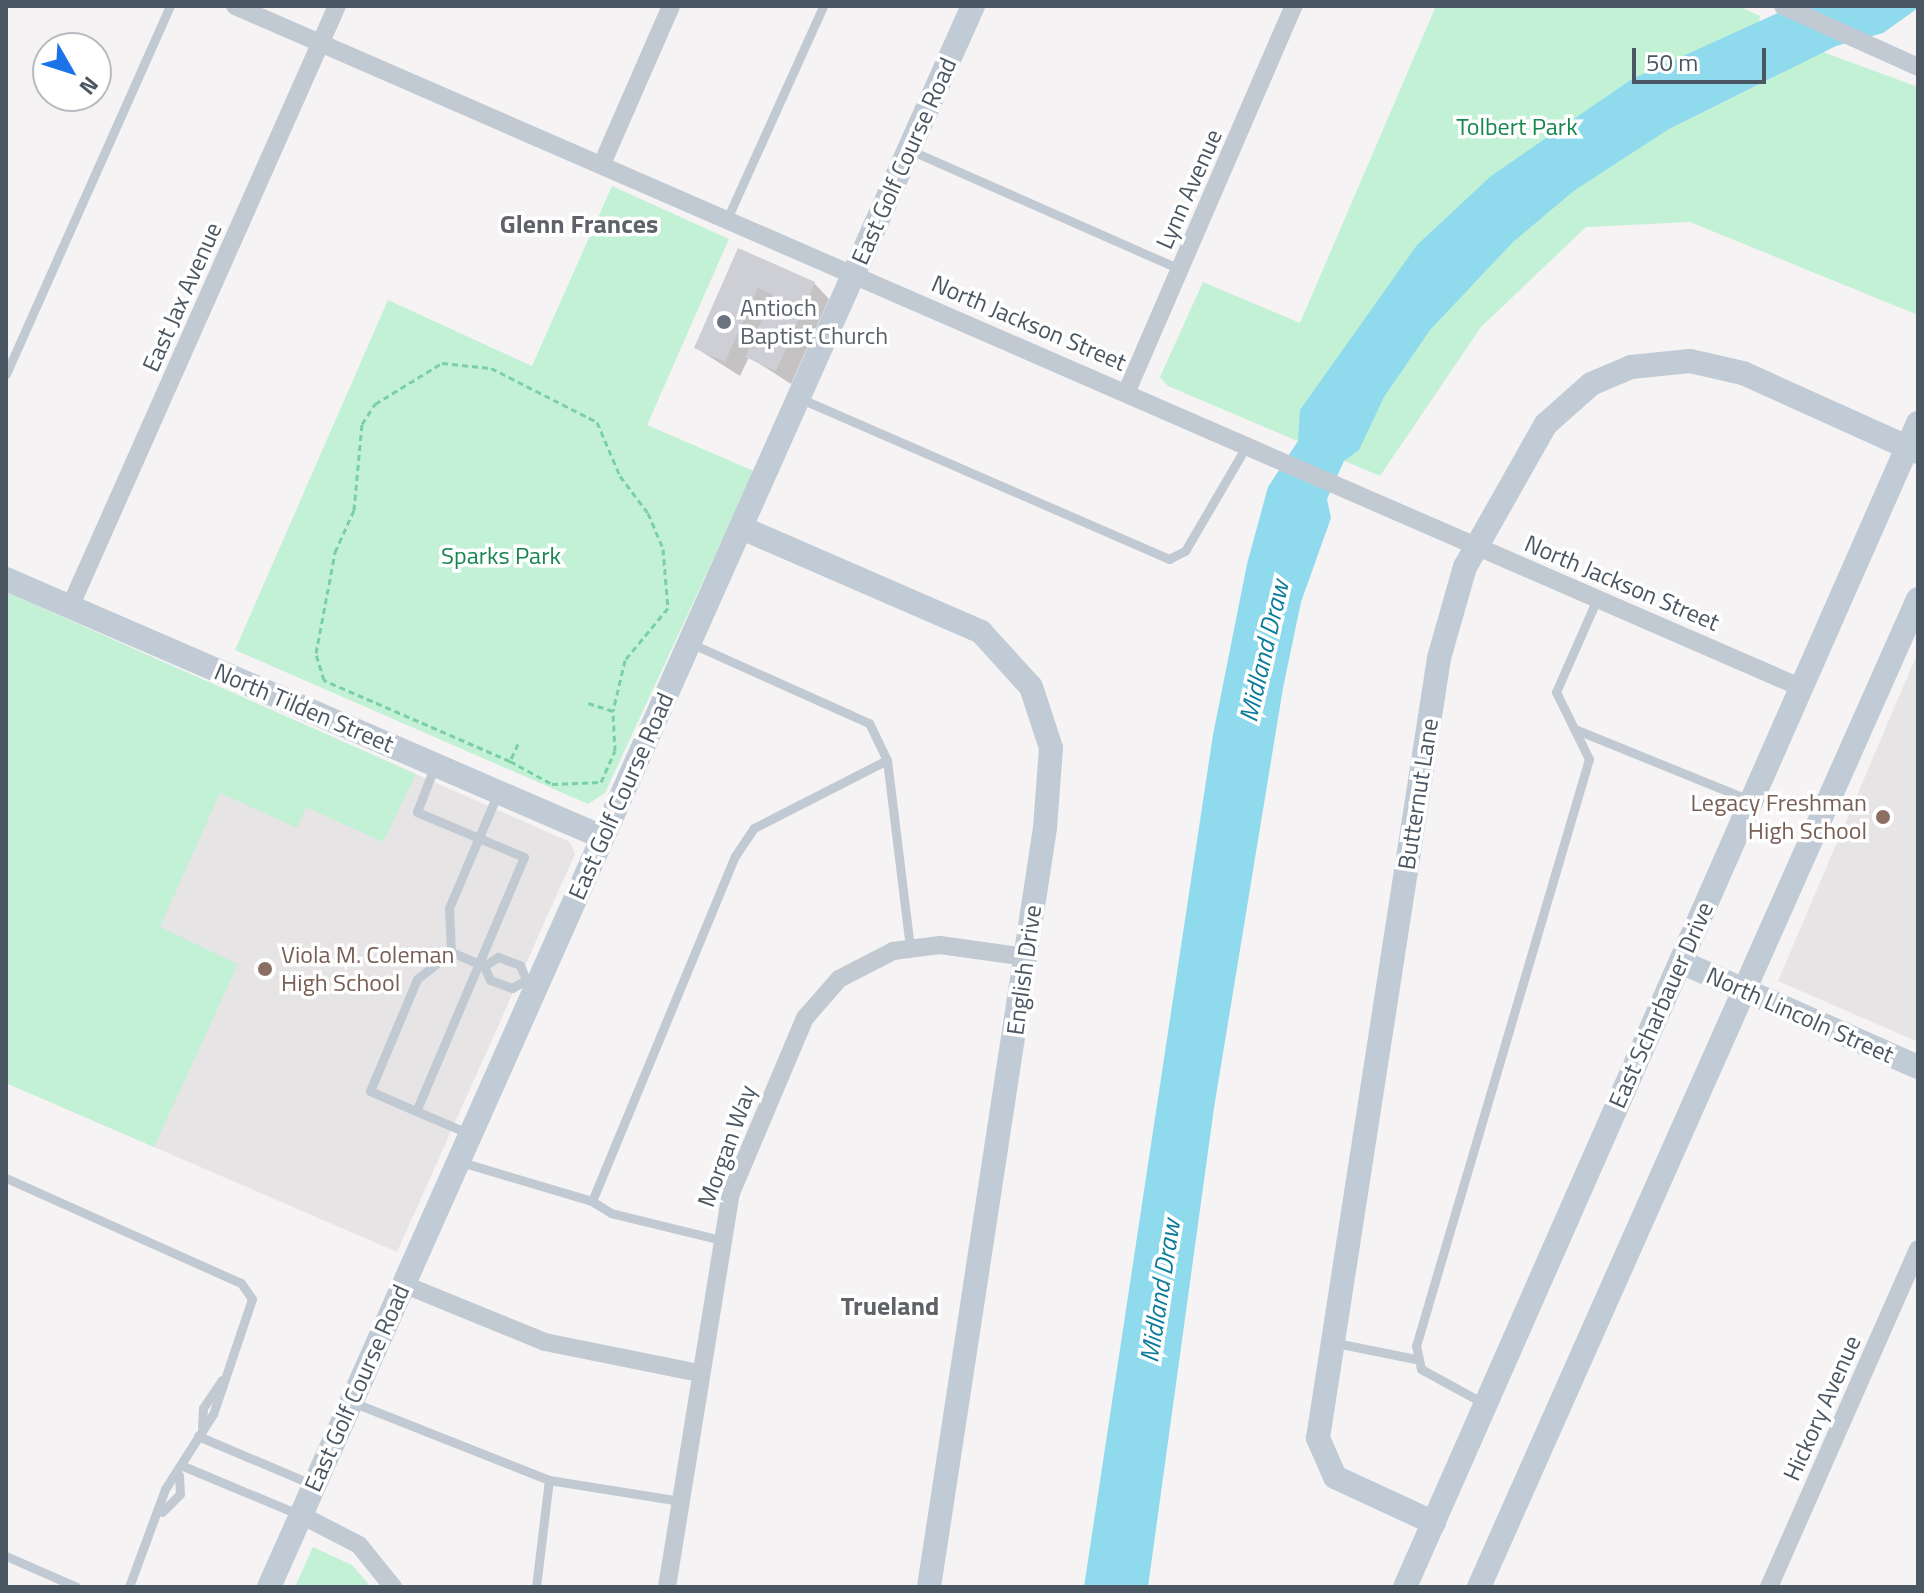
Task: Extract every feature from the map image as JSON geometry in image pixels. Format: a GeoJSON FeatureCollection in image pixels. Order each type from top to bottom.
{"type":"FeatureCollection","features":[{"type":"Feature","properties":{"kind":"street","name":"North Jackson Street"},"geometry":{"type":"LineString","coordinates":[[235,6],[1280,457],[1802,688]]}},
{"type":"Feature","properties":{"kind":"street","name":"East Jax Avenue"},"geometry":{"type":"LineString","coordinates":[[70,607],[337,6]]}},
{"type":"Feature","properties":{"kind":"street"},"geometry":{"type":"LineString","coordinates":[[602,164],[671,6]]}},
{"type":"Feature","properties":{"kind":"street","name":"East Golf Course Road"},"geometry":{"type":"LineString","coordinates":[[269,1587],[470,1134],[531,982],[602,837],[690,643],[973,6]]}},
{"type":"Feature","properties":{"kind":"street","name":"Lynn Avenue"},"geometry":{"type":"LineString","coordinates":[[1127,391],[1294,6]]}},
{"type":"Feature","properties":{"kind":"street"},"geometry":{"type":"LineString","coordinates":[[1791,8],[1918,67]]}},
{"type":"Feature","properties":{"kind":"street","name":"Butternut Lane"},"geometry":{"type":"LineString","coordinates":[[1434,1523],[1355,1489],[1322,1459],[1318,1438],[1439,658],[1475,545],[1556,413],[1604,377],[1657,361],[1743,373],[1913,450]]}},
{"type":"Feature","properties":{"kind":"street","name":"East Scharbauer Drive"},"geometry":{"type":"LineString","coordinates":[[1405,1587],[1802,688],[1913,450],[1918,423]]}},
{"type":"Feature","properties":{"kind":"street","name":"English Drive"},"geometry":{"type":"LineString","coordinates":[[742,528],[963,622],[1025,677],[1045,721],[1052,764],[1026,957],[929,1587]]}},
{"type":"Feature","properties":{"kind":"street","name":"North Tilden Street"},"geometry":{"type":"LineString","coordinates":[[6,579],[602,837]]}},
{"type":"Feature","properties":{"kind":"street"},"geometry":{"type":"LineString","coordinates":[[1479,1587],[1918,599]]}},
{"type":"Feature","properties":{"kind":"street","name":"Morgan Way"},"geometry":{"type":"LineString","coordinates":[[667,1587],[721,1240],[757,1125],[815,1002],[864,962],[910,948],[940,945],[1026,957]]}},
{"type":"Feature","properties":{"kind":"street","name":"North Lincoln Street"},"geometry":{"type":"LineString","coordinates":[[1681,962],[1918,1067]]}},
{"type":"Feature","properties":{"kind":"street","name":"Hickory Avenue"},"geometry":{"type":"LineString","coordinates":[[1769,1587],[1918,1249]]}},
{"type":"Feature","properties":{"kind":"street"},"geometry":{"type":"LineString","coordinates":[[403,1284],[545,1342],[699,1373]]}},
{"type":"Feature","properties":{"kind":"street"},"geometry":{"type":"LineString","coordinates":[[301,1515],[359,1545],[393,1587]]}},
{"type":"Feature","properties":{"kind":"lane"},"geometry":{"type":"LineString","coordinates":[[6,374],[170,6]]}},
{"type":"Feature","properties":{"kind":"lane"},"geometry":{"type":"LineString","coordinates":[[727,219],[823,6]]}},
{"type":"Feature","properties":{"kind":"lane"},"geometry":{"type":"LineString","coordinates":[[909,150],[1180,269]]}},
{"type":"Feature","properties":{"kind":"lane"},"geometry":{"type":"LineString","coordinates":[[799,398],[1169,559],[1185,551],[1248,444]]}},
{"type":"Feature","properties":{"kind":"lane"},"geometry":{"type":"LineString","coordinates":[[1415,1359],[1589,759],[1556,692],[1597,599]]}},
{"type":"Feature","properties":{"kind":"lane"},"geometry":{"type":"LineString","coordinates":[[690,643],[869,723],[887,760],[910,948]]}},
{"type":"Feature","properties":{"kind":"lane"},"geometry":{"type":"LineString","coordinates":[[1574,729],[1752,802]]}},
{"type":"Feature","properties":{"kind":"lane"},"geometry":{"type":"LineString","coordinates":[[592,1201],[735,856],[765,820],[887,760]]}},
{"type":"Feature","properties":{"kind":"lane"},"geometry":{"type":"LineString","coordinates":[[416,1111],[481,965],[524,857],[417,812],[436,765]]}},
{"type":"Feature","properties":{"kind":"lane"},"geometry":{"type":"LineString","coordinates":[[451,952],[449,908],[499,792]]}},
{"type":"Feature","properties":{"kind":"lane"},"geometry":{"type":"LineString","coordinates":[[451,952],[481,965],[490,980],[512,988],[531,982],[520,965],[498,957],[481,965]]}},
{"type":"Feature","properties":{"kind":"lane"},"geometry":{"type":"LineString","coordinates":[[451,952],[417,979],[370,1091],[470,1134]]}},
{"type":"Feature","properties":{"kind":"lane"},"geometry":{"type":"LineString","coordinates":[[458,1161],[592,1201],[611,1213],[721,1240]]}},
{"type":"Feature","properties":{"kind":"lane"},"geometry":{"type":"LineString","coordinates":[[6,1178],[241,1283],[251,1311],[222,1380],[203,1408],[200,1431],[181,1471],[165,1489],[162,1512],[129,1587]]}},
{"type":"Feature","properties":{"kind":"lane"},"geometry":{"type":"LineString","coordinates":[[1333,1342],[1415,1359],[1430,1377],[1486,1404]]}},
{"type":"Feature","properties":{"kind":"lane"},"geometry":{"type":"LineString","coordinates":[[352,1402],[549,1480],[680,1501]]}},
{"type":"Feature","properties":{"kind":"lane"},"geometry":{"type":"LineString","coordinates":[[200,1431],[314,1485]]}},
{"type":"Feature","properties":{"kind":"lane"},"geometry":{"type":"LineString","coordinates":[[162,1512],[180,1494],[181,1471]]}},
{"type":"Feature","properties":{"kind":"lane"},"geometry":{"type":"LineString","coordinates":[[181,1471],[301,1515]]}},
{"type":"Feature","properties":{"kind":"lane"},"geometry":{"type":"LineString","coordinates":[[536,1587],[549,1480]]}},
{"type":"Feature","properties":{"kind":"lane"},"geometry":{"type":"LineString","coordinates":[[6,1556],[77,1587]]}},
{"type":"Feature","properties":{"kind":"path"},"geometry":{"type":"LineString","coordinates":[[442,363],[491,368],[597,422],[620,476],[648,513],[663,549],[668,608],[625,660],[613,711],[615,751],[601,782],[552,784],[510,761],[324,680],[316,653],[335,552],[354,510],[362,424],[375,404],[442,363]]}},
{"type":"Feature","properties":{"kind":"path"},"geometry":{"type":"LineString","coordinates":[[588,703],[613,711]]}},
{"type":"Feature","properties":{"kind":"path"},"geometry":{"type":"LineString","coordinates":[[510,761],[518,744]]}},
{"type":"Feature","properties":{"kind":"shaded area","name":"Viola M. Coleman High School"},"geometry":{"type":"Polygon","coordinates":[[[65,619],[570,842],[575,854],[397,1252],[6,1083],[65,619]]]}},
{"type":"Feature","properties":{"kind":"shaded area","name":"Legacy Freshman High School"},"geometry":{"type":"Polygon","coordinates":[[[1918,652],[1918,1042],[1778,981],[1918,652]]]}},
{"type":"Feature","properties":{"kind":"green space","name":"Tolbert Park"},"geometry":{"type":"Polygon","coordinates":[[[1436,6],[1738,6],[1760,16],[1758,28],[1918,87],[1918,315],[1690,222],[1586,227],[1481,327],[1380,476],[1168,386],[1160,377],[1203,282],[1300,323],[1436,6]]]}},
{"type":"Feature","properties":{"kind":"green space","name":"Sparks Park"},"geometry":{"type":"Polygon","coordinates":[[[612,186],[729,239],[647,425],[754,471],[605,793],[588,804],[235,650],[388,300],[532,366],[612,186]]]}},
{"type":"Feature","properties":{"kind":"green space"},"geometry":{"type":"Polygon","coordinates":[[[6,592],[416,774],[383,842],[306,807],[297,828],[220,793],[160,927],[238,964],[154,1147],[6,1083],[6,592]]]}},
{"type":"Feature","properties":{"kind":"green space"},"geometry":{"type":"Polygon","coordinates":[[[313,1547],[352,1565],[371,1587],[295,1587],[313,1547]]]}},
{"type":"Feature","properties":{"kind":"water","name":"Midland Draw"},"geometry":{"type":"Polygon","coordinates":[[[1793,6],[1918,8],[1883,33],[1836,46],[1669,129],[1575,190],[1513,242],[1430,330],[1384,397],[1359,450],[1344,461],[1327,499],[1331,518],[1301,602],[1283,688],[1214,1108],[1148,1587],[1084,1587],[1213,735],[1247,564],[1268,487],[1298,441],[1300,410],[1417,245],[1491,176],[1632,79],[1793,6]]]}},
{"type":"Feature","properties":{"kind":"building","name":"Antioch Baptist Church"},"geometry":{"type":"Polygon","coordinates":[[[738,248],[815,282],[776,371],[745,357],[773,295],[758,288],[725,362],[694,348],[738,248]]]}},
{"type":"Feature","properties":{"kind":"place","name":"Antioch Baptist Church"},"geometry":{"type":"Point","coordinates":[724,322]}},
{"type":"Feature","properties":{"kind":"place","name":"Legacy Freshman High School"},"geometry":{"type":"Point","coordinates":[1883,817]}},
{"type":"Feature","properties":{"kind":"place","name":"Viola M. Coleman High School"},"geometry":{"type":"Point","coordinates":[265,969]}},
{"type":"Feature","properties":{"kind":"district","name":"Glenn Frances"},"geometry":{"type":"Point","coordinates":[579,224]}},
{"type":"Feature","properties":{"kind":"district","name":"Trueland"},"geometry":{"type":"Point","coordinates":[890,1306]}}]}
